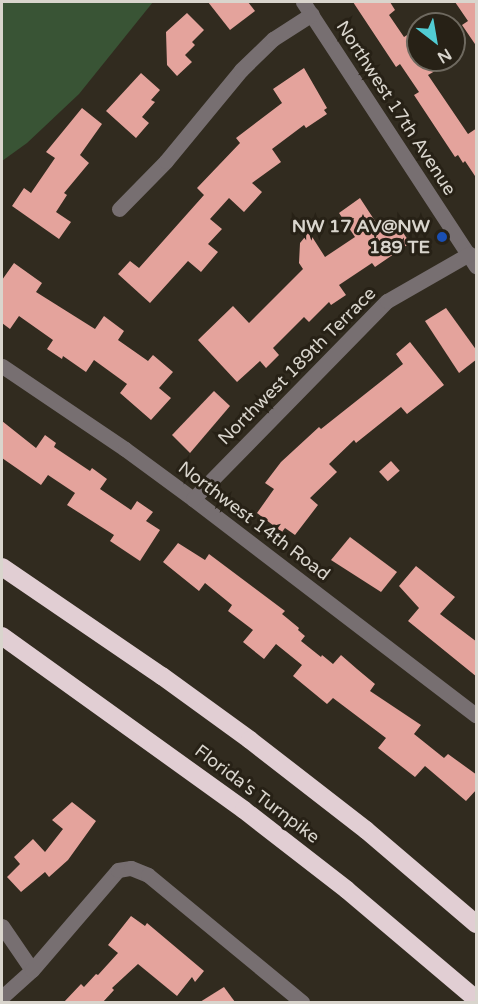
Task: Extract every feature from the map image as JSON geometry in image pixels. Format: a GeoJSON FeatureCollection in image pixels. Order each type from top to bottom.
{"type":"FeatureCollection","features":[{"type":"Feature","properties":{"kind":"highway","name":"Florida's Turnpike"},"geometry":{"type":"LineString","coordinates":[[2,567],[162,676],[250,740],[366,830],[477,924]]}},
{"type":"Feature","properties":{"kind":"highway","name":"Florida's Turnpike"},"geometry":{"type":"LineString","coordinates":[[2,636],[244,810],[347,890],[476,1001]]}},
{"type":"Feature","properties":{"kind":"street"},"geometry":{"type":"LineString","coordinates":[[119,209],[159,168],[241,70],[308,8]]}},
{"type":"Feature","properties":{"kind":"street","name":"Northwest 17th Avenue"},"geometry":{"type":"LineString","coordinates":[[308,8],[473,260]]}},
{"type":"Feature","properties":{"kind":"street","name":"Northwest 189th Terrace"},"geometry":{"type":"LineString","coordinates":[[193,499],[387,302],[473,260]]}},
{"type":"Feature","properties":{"kind":"street","name":"Northwest 14th Road"},"geometry":{"type":"LineString","coordinates":[[2,366],[119,445],[193,499],[477,715]]}},
{"type":"Feature","properties":{"kind":"street"},"geometry":{"type":"LineString","coordinates":[[2,997],[32,970],[118,870],[131,868],[148,875],[302,1002]]}},
{"type":"Feature","properties":{"kind":"street"},"geometry":{"type":"LineString","coordinates":[[2,926],[32,970]]}},
{"type":"Feature","properties":{"kind":"green space"},"geometry":{"type":"Polygon","coordinates":[[[2,2],[153,2],[79,94],[27,143],[2,161],[2,2]]]}},
{"type":"Feature","properties":{"kind":"building"},"geometry":{"type":"Polygon","coordinates":[[[208,2],[248,2],[255,11],[230,30],[208,2]]]}},
{"type":"Feature","properties":{"kind":"building"},"geometry":{"type":"Polygon","coordinates":[[[353,2],[390,2],[395,10],[389,15],[404,37],[406,36],[406,72],[433,72],[428,75],[468,134],[477,128],[477,179],[465,161],[463,163],[458,155],[455,157],[414,95],[419,92],[400,64],[396,67],[353,2]]]}},
{"type":"Feature","properties":{"kind":"building"},"geometry":{"type":"Polygon","coordinates":[[[455,2],[477,2],[477,47],[466,31],[468,21],[466,12],[462,12],[455,2]]]}},
{"type":"Feature","properties":{"kind":"building"},"geometry":{"type":"Polygon","coordinates":[[[187,13],[204,30],[192,42],[195,45],[185,55],[192,62],[177,76],[167,65],[166,32],[187,13]]]}},
{"type":"Feature","properties":{"kind":"building"},"geometry":{"type":"Polygon","coordinates":[[[304,68],[327,108],[324,110],[327,114],[306,128],[304,125],[272,149],[281,162],[252,183],[262,192],[244,212],[229,198],[210,219],[222,229],[208,244],[218,252],[201,272],[188,261],[150,303],[118,274],[130,261],[139,268],[204,195],[197,188],[240,143],[236,138],[282,103],[273,89],[304,68]]]}},
{"type":"Feature","properties":{"kind":"building"},"geometry":{"type":"Polygon","coordinates":[[[141,73],[160,90],[151,100],[155,102],[142,117],[149,123],[136,138],[106,111],[141,73]]]}},
{"type":"Feature","properties":{"kind":"building"},"geometry":{"type":"Polygon","coordinates":[[[82,108],[102,124],[80,155],[89,163],[64,193],[67,195],[56,212],[71,222],[59,239],[12,206],[24,188],[31,193],[55,158],[46,152],[82,108]]]}},
{"type":"Feature","properties":{"kind":"building"},"geometry":{"type":"Polygon","coordinates":[[[360,198],[377,224],[381,226],[389,222],[391,225],[396,222],[410,243],[375,267],[372,263],[339,285],[346,295],[331,305],[329,302],[309,322],[304,317],[273,348],[279,355],[266,368],[260,361],[237,382],[198,340],[233,306],[249,323],[303,269],[299,263],[300,243],[309,232],[325,257],[355,237],[339,213],[360,198]]]}},
{"type":"Feature","properties":{"kind":"building"},"geometry":{"type":"Polygon","coordinates":[[[14,263],[42,283],[36,292],[95,329],[104,316],[124,331],[118,340],[148,361],[153,355],[173,372],[159,388],[171,398],[151,420],[120,393],[127,384],[94,360],[86,372],[63,356],[62,359],[47,349],[53,340],[19,316],[10,329],[2,323],[2,280],[14,263]]]}},
{"type":"Feature","properties":{"kind":"building"},"geometry":{"type":"Polygon","coordinates":[[[446,308],[477,351],[477,359],[459,373],[425,321],[446,308]]]}},
{"type":"Feature","properties":{"kind":"building"},"geometry":{"type":"Polygon","coordinates":[[[410,342],[444,385],[407,414],[401,407],[356,443],[354,440],[329,464],[337,472],[310,498],[318,505],[295,535],[285,528],[282,532],[257,513],[274,489],[265,483],[281,462],[319,427],[321,429],[403,364],[396,354],[410,342]]]}},
{"type":"Feature","properties":{"kind":"building"},"geometry":{"type":"Polygon","coordinates":[[[214,391],[230,406],[190,453],[172,435],[214,391]]]}},
{"type":"Feature","properties":{"kind":"building"},"geometry":{"type":"Polygon","coordinates":[[[2,421],[36,448],[45,435],[56,443],[54,447],[90,471],[92,468],[107,479],[100,489],[131,510],[137,501],[153,512],[146,521],[160,530],[140,561],[110,541],[114,535],[67,505],[75,493],[48,475],[41,485],[2,458],[2,421]]]}},
{"type":"Feature","properties":{"kind":"building"},"geometry":{"type":"Polygon","coordinates":[[[391,461],[400,471],[388,481],[379,472],[391,461]]]}},
{"type":"Feature","properties":{"kind":"building"},"geometry":{"type":"Polygon","coordinates":[[[350,537],[397,572],[381,592],[331,560],[350,537]]]}},
{"type":"Feature","properties":{"kind":"building"},"geometry":{"type":"Polygon","coordinates":[[[178,543],[205,560],[209,554],[285,611],[282,614],[305,636],[301,641],[321,657],[322,655],[333,664],[341,655],[375,684],[370,691],[421,725],[414,734],[444,758],[448,754],[477,775],[477,789],[466,801],[425,766],[415,777],[378,748],[386,738],[333,698],[327,704],[293,676],[302,665],[276,644],[264,659],[243,642],[253,630],[228,611],[232,605],[205,583],[199,591],[163,562],[178,543]]]}},
{"type":"Feature","properties":{"kind":"building"},"geometry":{"type":"Polygon","coordinates":[[[416,566],[455,597],[440,614],[477,642],[477,677],[408,621],[419,608],[399,586],[416,566]]]}},
{"type":"Feature","properties":{"kind":"building"},"geometry":{"type":"Polygon","coordinates":[[[72,802],[96,821],[68,860],[49,877],[45,872],[21,892],[7,877],[20,864],[14,857],[33,839],[45,852],[63,829],[52,820],[72,802]]]}},
{"type":"Feature","properties":{"kind":"building"},"geometry":{"type":"Polygon","coordinates":[[[131,916],[145,926],[147,923],[204,971],[195,982],[192,977],[177,996],[138,964],[112,988],[114,990],[103,1002],[64,1002],[81,984],[84,987],[96,974],[98,975],[118,953],[108,945],[131,916]]]}},
{"type":"Feature","properties":{"kind":"building"},"geometry":{"type":"Polygon","coordinates":[[[224,987],[235,1002],[200,1002],[224,987]]]}},
{"type":"Feature","properties":{"kind":"place","name":"NW 17 AV@NW 189 TE"},"geometry":{"type":"Point","coordinates":[442,237]}}]}
